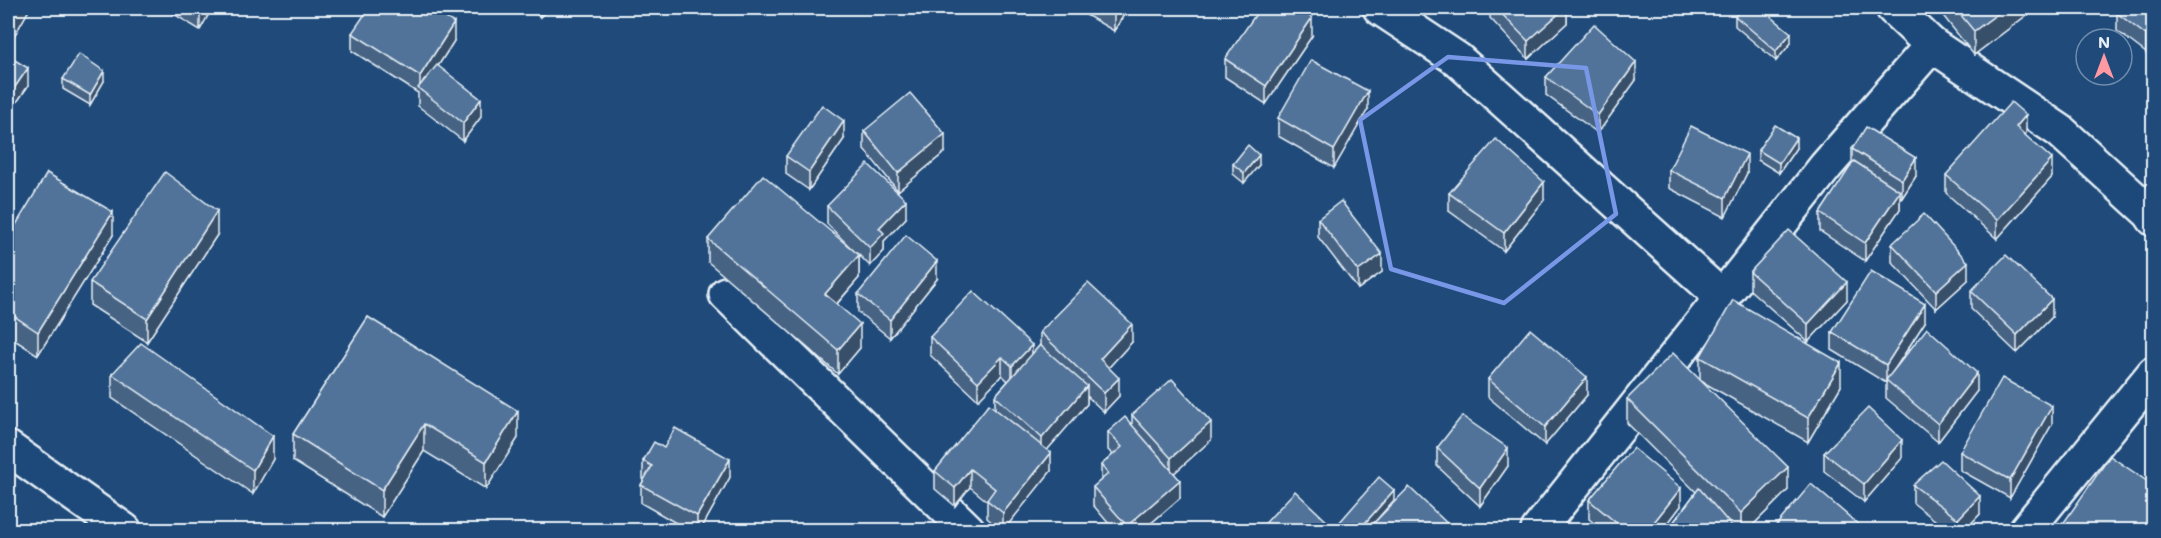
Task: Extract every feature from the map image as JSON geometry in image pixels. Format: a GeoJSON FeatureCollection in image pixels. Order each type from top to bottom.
{"type":"FeatureCollection","features":[{"type":"Feature","properties":{"kind":"street"},"geometry":{"type":"LineString","coordinates":[[1380,8],[1457,59],[1722,297]]}},
{"type":"Feature","properties":{"kind":"street"},"geometry":{"type":"LineString","coordinates":[[1893,8],[1932,45],[2060,131],[2154,219]]}},
{"type":"Feature","properties":{"kind":"street"},"geometry":{"type":"LineString","coordinates":[[1538,531],[1826,166],[1932,45]]}},
{"type":"Feature","properties":{"kind":"street"},"geometry":{"type":"LineString","coordinates":[[726,294],[968,531]]}},
{"type":"Feature","properties":{"kind":"street"},"geometry":{"type":"LineString","coordinates":[[2026,531],[2154,373]]}},
{"type":"Feature","properties":{"kind":"street"},"geometry":{"type":"LineString","coordinates":[[8,448],[124,531]]}},
{"type":"Feature","properties":{"kind":"highlighted area"},"geometry":{"type":"Polygon","coordinates":[[[1448,57],[1586,68],[1616,214],[1504,303],[1391,269],[1360,120],[1448,57]]]}},
{"type":"Feature","properties":{"kind":"building"},"geometry":{"type":"Polygon","coordinates":[[[8,8],[17,8],[9,22],[8,21],[8,8]]]}},
{"type":"Feature","properties":{"kind":"building"},"geometry":{"type":"Polygon","coordinates":[[[369,8],[430,8],[454,23],[420,76],[352,33],[369,8]]]}},
{"type":"Feature","properties":{"kind":"building"},"geometry":{"type":"Polygon","coordinates":[[[1105,8],[1117,8],[1114,13],[1105,8]]]}},
{"type":"Feature","properties":{"kind":"building"},"geometry":{"type":"Polygon","coordinates":[[[1260,8],[1297,8],[1312,18],[1266,86],[1225,59],[1260,8]]]}},
{"type":"Feature","properties":{"kind":"building"},"geometry":{"type":"Polygon","coordinates":[[[1496,8],[1565,8],[1528,41],[1496,8]]]}},
{"type":"Feature","properties":{"kind":"building"},"geometry":{"type":"Polygon","coordinates":[[[1742,8],[1761,8],[1791,33],[1776,51],[1735,16],[1742,8]]]}},
{"type":"Feature","properties":{"kind":"building"},"geometry":{"type":"Polygon","coordinates":[[[1955,8],[2005,8],[1974,31],[1955,8]]]}},
{"type":"Feature","properties":{"kind":"building"},"geometry":{"type":"Polygon","coordinates":[[[2120,8],[2154,8],[2154,25],[2146,35],[2117,13],[2120,8]]]}},
{"type":"Feature","properties":{"kind":"building"},"geometry":{"type":"Polygon","coordinates":[[[1594,24],[1636,62],[1598,115],[1546,77],[1594,24]]]}},
{"type":"Feature","properties":{"kind":"building"},"geometry":{"type":"Polygon","coordinates":[[[79,54],[104,71],[90,95],[63,79],[79,54]]]}},
{"type":"Feature","properties":{"kind":"building"},"geometry":{"type":"Polygon","coordinates":[[[8,56],[28,68],[8,97],[8,56]]]}},
{"type":"Feature","properties":{"kind":"building"},"geometry":{"type":"Polygon","coordinates":[[[1311,60],[1368,91],[1334,150],[1278,118],[1311,60]]]}},
{"type":"Feature","properties":{"kind":"building"},"geometry":{"type":"Polygon","coordinates":[[[437,65],[481,99],[463,123],[418,88],[437,65]]]}},
{"type":"Feature","properties":{"kind":"building"},"geometry":{"type":"Polygon","coordinates":[[[910,93],[945,134],[898,173],[864,131],[910,93]]]}},
{"type":"Feature","properties":{"kind":"building"},"geometry":{"type":"Polygon","coordinates":[[[2011,102],[2026,115],[2016,127],[2052,159],[1997,220],[1946,175],[2011,102]]]}},
{"type":"Feature","properties":{"kind":"building"},"geometry":{"type":"Polygon","coordinates":[[[822,105],[844,121],[809,172],[786,156],[822,105]]]}},
{"type":"Feature","properties":{"kind":"building"},"geometry":{"type":"Polygon","coordinates":[[[1775,125],[1796,138],[1779,163],[1758,150],[1775,125]]]}},
{"type":"Feature","properties":{"kind":"building"},"geometry":{"type":"Polygon","coordinates":[[[1691,126],[1747,154],[1725,198],[1669,170],[1691,126]]]}},
{"type":"Feature","properties":{"kind":"building"},"geometry":{"type":"Polygon","coordinates":[[[1866,127],[1916,158],[1902,180],[1852,149],[1866,127]]]}},
{"type":"Feature","properties":{"kind":"building"},"geometry":{"type":"Polygon","coordinates":[[[1496,139],[1544,182],[1504,233],[1449,193],[1496,139]]]}},
{"type":"Feature","properties":{"kind":"building"},"geometry":{"type":"Polygon","coordinates":[[[1248,145],[1259,155],[1244,173],[1233,164],[1248,145]]]}},
{"type":"Feature","properties":{"kind":"building"},"geometry":{"type":"Polygon","coordinates":[[[1854,161],[1900,191],[1865,243],[1820,213],[1854,161]]]}},
{"type":"Feature","properties":{"kind":"building"},"geometry":{"type":"Polygon","coordinates":[[[868,164],[906,200],[879,228],[884,233],[870,248],[827,206],[868,164]]]}},
{"type":"Feature","properties":{"kind":"building"},"geometry":{"type":"Polygon","coordinates":[[[165,172],[217,211],[147,319],[90,282],[165,172]]]}},
{"type":"Feature","properties":{"kind":"building"},"geometry":{"type":"Polygon","coordinates":[[[47,173],[113,212],[38,332],[8,312],[8,238],[47,173]]]}},
{"type":"Feature","properties":{"kind":"building"},"geometry":{"type":"Polygon","coordinates":[[[763,175],[859,255],[825,294],[860,324],[838,350],[708,239],[763,175]]]}},
{"type":"Feature","properties":{"kind":"building"},"geometry":{"type":"Polygon","coordinates":[[[1341,201],[1382,254],[1358,271],[1318,219],[1341,201]]]}},
{"type":"Feature","properties":{"kind":"building"},"geometry":{"type":"Polygon","coordinates":[[[1924,214],[1968,262],[1936,291],[1892,244],[1924,214]]]}},
{"type":"Feature","properties":{"kind":"building"},"geometry":{"type":"Polygon","coordinates":[[[1789,230],[1847,282],[1808,324],[1750,272],[1789,230]]]}},
{"type":"Feature","properties":{"kind":"building"},"geometry":{"type":"Polygon","coordinates":[[[906,235],[937,261],[890,320],[858,294],[906,235]]]}},
{"type":"Feature","properties":{"kind":"building"},"geometry":{"type":"Polygon","coordinates":[[[2006,255],[2052,299],[2017,335],[1971,291],[2006,255]]]}},
{"type":"Feature","properties":{"kind":"building"},"geometry":{"type":"Polygon","coordinates":[[[1871,271],[1925,304],[1886,365],[1832,332],[1871,271]]]}},
{"type":"Feature","properties":{"kind":"building"},"geometry":{"type":"Polygon","coordinates":[[[1088,283],[1132,324],[1100,359],[1119,378],[1104,393],[1040,332],[1088,283]]]}},
{"type":"Feature","properties":{"kind":"building"},"geometry":{"type":"Polygon","coordinates":[[[973,291],[1032,345],[1012,366],[1002,357],[978,382],[930,337],[973,291]]]}},
{"type":"Feature","properties":{"kind":"building"},"geometry":{"type":"Polygon","coordinates":[[[1733,300],[1841,363],[1808,418],[1700,357],[1733,300]]]}},
{"type":"Feature","properties":{"kind":"building"},"geometry":{"type":"Polygon","coordinates":[[[368,317],[518,411],[486,462],[424,424],[382,490],[293,434],[368,317]]]}},
{"type":"Feature","properties":{"kind":"building"},"geometry":{"type":"Polygon","coordinates":[[[1927,328],[1977,373],[1938,424],[1886,380],[1927,328]]]}},
{"type":"Feature","properties":{"kind":"building"},"geometry":{"type":"Polygon","coordinates":[[[1530,329],[1587,377],[1545,427],[1488,379],[1530,329]]]}},
{"type":"Feature","properties":{"kind":"building"},"geometry":{"type":"Polygon","coordinates":[[[141,343],[273,436],[253,470],[112,374],[141,343]]]}},
{"type":"Feature","properties":{"kind":"building"},"geometry":{"type":"Polygon","coordinates":[[[1040,345],[1087,386],[1042,438],[995,396],[1040,345]]]}},
{"type":"Feature","properties":{"kind":"building"},"geometry":{"type":"Polygon","coordinates":[[[1673,353],[1788,467],[1741,513],[1627,399],[1673,353]]]}},
{"type":"Feature","properties":{"kind":"building"},"geometry":{"type":"Polygon","coordinates":[[[2002,378],[2052,406],[2010,480],[1960,452],[2002,378]]]}},
{"type":"Feature","properties":{"kind":"building"},"geometry":{"type":"Polygon","coordinates":[[[1172,379],[1211,422],[1171,458],[1132,415],[1172,379]]]}},
{"type":"Feature","properties":{"kind":"building"},"geometry":{"type":"Polygon","coordinates":[[[989,404],[1051,453],[1003,513],[987,500],[995,489],[970,469],[955,488],[935,471],[989,404]]]}},
{"type":"Feature","properties":{"kind":"building"},"geometry":{"type":"Polygon","coordinates":[[[1868,408],[1902,440],[1864,484],[1824,453],[1868,408]]]}},
{"type":"Feature","properties":{"kind":"building"},"geometry":{"type":"Polygon","coordinates":[[[1462,416],[1508,448],[1480,488],[1437,448],[1462,416]]]}},
{"type":"Feature","properties":{"kind":"building"},"geometry":{"type":"Polygon","coordinates":[[[1125,417],[1180,480],[1127,526],[1093,487],[1108,474],[1101,465],[1122,447],[1108,432],[1125,417]]]}},
{"type":"Feature","properties":{"kind":"building"},"geometry":{"type":"Polygon","coordinates":[[[675,428],[730,459],[697,516],[641,485],[652,466],[643,461],[654,442],[664,448],[675,428]]]}},
{"type":"Feature","properties":{"kind":"building"},"geometry":{"type":"Polygon","coordinates":[[[1633,448],[1681,488],[1647,531],[1626,531],[1589,500],[1633,448]]]}},
{"type":"Feature","properties":{"kind":"building"},"geometry":{"type":"Polygon","coordinates":[[[2110,456],[2154,486],[2154,531],[2058,531],[2110,456]]]}},
{"type":"Feature","properties":{"kind":"building"},"geometry":{"type":"Polygon","coordinates":[[[1941,460],[1980,496],[1958,519],[1913,485],[1941,460]]]}},
{"type":"Feature","properties":{"kind":"building"},"geometry":{"type":"Polygon","coordinates":[[[1379,477],[1394,490],[1358,531],[1348,531],[1339,523],[1379,477]]]}},
{"type":"Feature","properties":{"kind":"building"},"geometry":{"type":"Polygon","coordinates":[[[1811,484],[1866,531],[1775,531],[1773,529],[1811,484]]]}},
{"type":"Feature","properties":{"kind":"building"},"geometry":{"type":"Polygon","coordinates":[[[1409,487],[1454,530],[1366,531],[1409,487]]]}},
{"type":"Feature","properties":{"kind":"building"},"geometry":{"type":"Polygon","coordinates":[[[1699,488],[1736,531],[1667,531],[1699,488]]]}},
{"type":"Feature","properties":{"kind":"building"},"geometry":{"type":"Polygon","coordinates":[[[1295,491],[1337,531],[1258,531],[1295,491]]]}}]}
